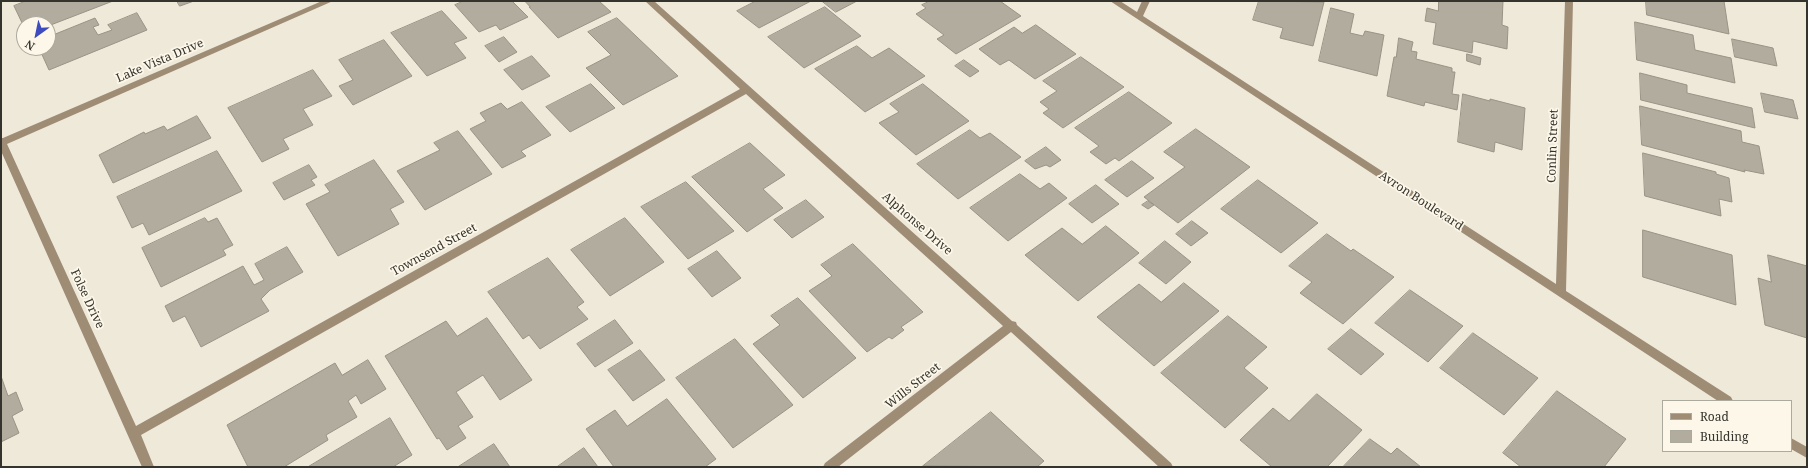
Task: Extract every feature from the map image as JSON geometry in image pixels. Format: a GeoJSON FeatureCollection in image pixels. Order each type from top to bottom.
{"type":"FeatureCollection","features":[{"type":"Feature","properties":{"kind":"street","name":"Lake Vista Drive"},"geometry":{"type":"LineString","coordinates":[[1,142],[329,1]]}},
{"type":"Feature","properties":{"kind":"street","name":"Alphonse Drive"},"geometry":{"type":"LineString","coordinates":[[650,1],[746,90],[1012,325],[1167,467]]}},
{"type":"Feature","properties":{"kind":"street","name":"Avron Boulevard"},"geometry":{"type":"LineString","coordinates":[[1114,1],[1725,400]]}},
{"type":"Feature","properties":{"kind":"street"},"geometry":{"type":"LineString","coordinates":[[1139,17],[1146,1]]}},
{"type":"Feature","properties":{"kind":"street","name":"Conlin Street"},"geometry":{"type":"LineString","coordinates":[[1561,292],[1569,1]]}},
{"type":"Feature","properties":{"kind":"street","name":"Townsend Street"},"geometry":{"type":"LineString","coordinates":[[134,433],[746,90]]}},
{"type":"Feature","properties":{"kind":"street","name":"Folse Drive"},"geometry":{"type":"LineString","coordinates":[[1,142],[134,433],[148,467]]}},
{"type":"Feature","properties":{"kind":"street","name":"Wills Street"},"geometry":{"type":"LineString","coordinates":[[829,467],[1012,325]]}},
{"type":"Feature","properties":{"kind":"street"},"geometry":{"type":"LineString","coordinates":[[1792,444],[1807,453]]}},
{"type":"Feature","properties":{"kind":"building"},"geometry":{"type":"Polygon","coordinates":[[[26,1],[113,1],[56,23],[56,16],[19,16],[14,6],[26,1]]]}},
{"type":"Feature","properties":{"kind":"building"},"geometry":{"type":"Polygon","coordinates":[[[177,1],[194,1],[180,6],[177,1]]]}},
{"type":"Feature","properties":{"kind":"building"},"geometry":{"type":"Polygon","coordinates":[[[464,1],[512,1],[528,17],[500,30],[496,25],[479,32],[455,5],[464,1]]]}},
{"type":"Feature","properties":{"kind":"building"},"geometry":{"type":"Polygon","coordinates":[[[525,1],[599,1],[611,12],[558,38],[525,1]]]}},
{"type":"Feature","properties":{"kind":"building"},"geometry":{"type":"Polygon","coordinates":[[[756,1],[811,1],[759,28],[737,11],[756,1]]]}},
{"type":"Feature","properties":{"kind":"building"},"geometry":{"type":"Polygon","coordinates":[[[822,1],[857,1],[836,12],[822,1]]]}},
{"type":"Feature","properties":{"kind":"building"},"geometry":{"type":"Polygon","coordinates":[[[930,1],[1000,1],[1021,16],[956,54],[937,39],[944,35],[916,14],[926,8],[922,5],[930,1]]]}},
{"type":"Feature","properties":{"kind":"building"},"geometry":{"type":"Polygon","coordinates":[[[1259,1],[1324,2],[1313,46],[1280,38],[1283,28],[1253,20],[1259,1]]]}},
{"type":"Feature","properties":{"kind":"building"},"geometry":{"type":"Polygon","coordinates":[[[1439,1],[1503,1],[1502,25],[1508,27],[1507,49],[1473,41],[1472,53],[1433,44],[1436,23],[1425,21],[1427,8],[1438,11],[1439,1]]]}},
{"type":"Feature","properties":{"kind":"building"},"geometry":{"type":"Polygon","coordinates":[[[1646,1],[1724,1],[1729,34],[1647,15],[1646,1]]]}},
{"type":"Feature","properties":{"kind":"building"},"geometry":{"type":"Polygon","coordinates":[[[825,7],[861,36],[804,68],[768,37],[825,7]]]}},
{"type":"Feature","properties":{"kind":"building"},"geometry":{"type":"Polygon","coordinates":[[[1331,8],[1354,14],[1350,33],[1363,36],[1365,31],[1384,35],[1377,76],[1319,61],[1331,8]]]}},
{"type":"Feature","properties":{"kind":"building"},"geometry":{"type":"Polygon","coordinates":[[[442,11],[467,38],[454,43],[466,58],[427,76],[391,33],[442,11]]]}},
{"type":"Feature","properties":{"kind":"building"},"geometry":{"type":"Polygon","coordinates":[[[137,13],[147,30],[49,70],[43,56],[56,56],[56,34],[95,18],[99,25],[93,27],[98,35],[112,30],[108,25],[137,13]]]}},
{"type":"Feature","properties":{"kind":"building"},"geometry":{"type":"Polygon","coordinates":[[[617,18],[678,76],[623,105],[586,68],[611,55],[588,32],[617,18]]]}},
{"type":"Feature","properties":{"kind":"building"},"geometry":{"type":"Polygon","coordinates":[[[1635,22],[1693,35],[1695,50],[1731,58],[1735,83],[1637,60],[1635,22]]]}},
{"type":"Feature","properties":{"kind":"building"},"geometry":{"type":"Polygon","coordinates":[[[1036,25],[1076,54],[1035,79],[1009,60],[1000,65],[979,49],[1014,27],[1022,33],[1036,25]]]}},
{"type":"Feature","properties":{"kind":"building"},"geometry":{"type":"Polygon","coordinates":[[[504,37],[517,52],[499,62],[485,46],[504,37]]]}},
{"type":"Feature","properties":{"kind":"building"},"geometry":{"type":"Polygon","coordinates":[[[1399,38],[1413,42],[1411,51],[1417,52],[1416,59],[1452,68],[1452,72],[1455,72],[1452,94],[1459,95],[1457,110],[1425,102],[1424,106],[1387,96],[1399,38]]]}},
{"type":"Feature","properties":{"kind":"building"},"geometry":{"type":"Polygon","coordinates":[[[1732,39],[1773,48],[1777,66],[1735,57],[1732,39]]]}},
{"type":"Feature","properties":{"kind":"building"},"geometry":{"type":"Polygon","coordinates":[[[384,40],[412,76],[353,105],[339,86],[353,80],[339,60],[384,40]]]}},
{"type":"Feature","properties":{"kind":"building"},"geometry":{"type":"Polygon","coordinates":[[[857,46],[872,58],[889,48],[925,76],[865,112],[815,69],[857,46]]]}},
{"type":"Feature","properties":{"kind":"building"},"geometry":{"type":"Polygon","coordinates":[[[1467,54],[1481,58],[1480,65],[1467,61],[1467,54]]]}},
{"type":"Feature","properties":{"kind":"building"},"geometry":{"type":"Polygon","coordinates":[[[532,56],[550,76],[522,90],[504,70],[532,56]]]}},
{"type":"Feature","properties":{"kind":"building"},"geometry":{"type":"Polygon","coordinates":[[[1081,57],[1124,87],[1063,128],[1043,113],[1049,109],[1040,102],[1057,91],[1043,81],[1081,57]]]}},
{"type":"Feature","properties":{"kind":"building"},"geometry":{"type":"Polygon","coordinates":[[[964,60],[979,71],[970,77],[955,66],[964,60]]]}},
{"type":"Feature","properties":{"kind":"building"},"geometry":{"type":"Polygon","coordinates":[[[313,70],[332,96],[303,109],[313,125],[283,139],[289,149],[262,162],[228,108],[313,70]]]}},
{"type":"Feature","properties":{"kind":"building"},"geometry":{"type":"Polygon","coordinates":[[[1640,73],[1687,85],[1687,93],[1752,108],[1755,128],[1641,100],[1640,73]]]}},
{"type":"Feature","properties":{"kind":"building"},"geometry":{"type":"Polygon","coordinates":[[[591,84],[615,108],[570,132],[546,107],[591,84]]]}},
{"type":"Feature","properties":{"kind":"building"},"geometry":{"type":"Polygon","coordinates":[[[923,84],[969,121],[916,155],[879,123],[899,112],[890,104],[923,84]]]}},
{"type":"Feature","properties":{"kind":"building"},"geometry":{"type":"Polygon","coordinates":[[[1129,92],[1172,123],[1119,161],[1115,158],[1106,164],[1090,152],[1099,146],[1075,128],[1129,92]]]}},
{"type":"Feature","properties":{"kind":"building"},"geometry":{"type":"Polygon","coordinates":[[[1761,93],[1793,100],[1798,119],[1765,112],[1761,93]]]}},
{"type":"Feature","properties":{"kind":"building"},"geometry":{"type":"Polygon","coordinates":[[[1463,94],[1525,108],[1522,150],[1495,142],[1494,152],[1458,142],[1463,94]]]}},
{"type":"Feature","properties":{"kind":"building"},"geometry":{"type":"Polygon","coordinates":[[[522,102],[551,135],[521,151],[526,156],[502,168],[470,129],[486,121],[480,113],[501,103],[507,109],[522,102]]]}},
{"type":"Feature","properties":{"kind":"building"},"geometry":{"type":"Polygon","coordinates":[[[1640,106],[1741,131],[1742,142],[1759,146],[1764,174],[1744,170],[1745,172],[1642,145],[1640,106]]]}},
{"type":"Feature","properties":{"kind":"building"},"geometry":{"type":"Polygon","coordinates":[[[197,116],[211,138],[113,183],[99,155],[144,132],[145,134],[164,126],[167,130],[197,116]]]}},
{"type":"Feature","properties":{"kind":"building"},"geometry":{"type":"Polygon","coordinates":[[[1196,129],[1250,167],[1178,223],[1144,197],[1185,167],[1164,152],[1196,129]]]}},
{"type":"Feature","properties":{"kind":"building"},"geometry":{"type":"Polygon","coordinates":[[[970,130],[980,138],[990,133],[1021,157],[958,199],[917,164],[970,130]]]}},
{"type":"Feature","properties":{"kind":"building"},"geometry":{"type":"Polygon","coordinates":[[[458,131],[492,174],[425,210],[397,171],[440,150],[434,143],[458,131]]]}},
{"type":"Feature","properties":{"kind":"building"},"geometry":{"type":"Polygon","coordinates":[[[750,143],[785,175],[763,189],[783,208],[747,232],[692,177],[750,143]]]}},
{"type":"Feature","properties":{"kind":"building"},"geometry":{"type":"Polygon","coordinates":[[[1046,147],[1061,160],[1050,167],[1046,165],[1035,169],[1025,161],[1046,147]]]}},
{"type":"Feature","properties":{"kind":"building"},"geometry":{"type":"Polygon","coordinates":[[[217,151],[242,191],[149,235],[143,223],[132,228],[117,197],[217,151]]]}},
{"type":"Feature","properties":{"kind":"building"},"geometry":{"type":"Polygon","coordinates":[[[1643,153],[1716,172],[1716,174],[1729,178],[1732,202],[1719,199],[1721,216],[1645,196],[1643,153]]]}},
{"type":"Feature","properties":{"kind":"building"},"geometry":{"type":"Polygon","coordinates":[[[374,160],[404,202],[390,209],[399,224],[338,256],[306,204],[330,192],[325,185],[374,160]]]}},
{"type":"Feature","properties":{"kind":"building"},"geometry":{"type":"Polygon","coordinates":[[[1132,161],[1154,178],[1127,197],[1105,180],[1132,161]]]}},
{"type":"Feature","properties":{"kind":"building"},"geometry":{"type":"Polygon","coordinates":[[[309,165],[317,177],[311,180],[315,185],[284,200],[273,183],[309,165]]]}},
{"type":"Feature","properties":{"kind":"building"},"geometry":{"type":"Polygon","coordinates":[[[1020,174],[1040,189],[1049,183],[1067,198],[1008,241],[970,208],[1020,174]]]}},
{"type":"Feature","properties":{"kind":"building"},"geometry":{"type":"Polygon","coordinates":[[[1258,180],[1318,223],[1281,253],[1221,209],[1258,180]]]}},
{"type":"Feature","properties":{"kind":"building"},"geometry":{"type":"Polygon","coordinates":[[[686,182],[734,231],[688,259],[641,207],[686,182]]]}},
{"type":"Feature","properties":{"kind":"building"},"geometry":{"type":"Polygon","coordinates":[[[1096,185],[1119,204],[1092,223],[1069,204],[1096,185]]]}},
{"type":"Feature","properties":{"kind":"building"},"geometry":{"type":"Polygon","coordinates":[[[806,200],[824,217],[792,238],[774,220],[806,200]]]}},
{"type":"Feature","properties":{"kind":"building"},"geometry":{"type":"Polygon","coordinates":[[[1148,201],[1154,205],[1148,209],[1142,205],[1148,201]]]}},
{"type":"Feature","properties":{"kind":"building"},"geometry":{"type":"Polygon","coordinates":[[[205,218],[208,222],[217,218],[233,245],[223,250],[226,255],[161,287],[142,248],[205,218]]]}},
{"type":"Feature","properties":{"kind":"building"},"geometry":{"type":"Polygon","coordinates":[[[625,218],[664,262],[610,296],[571,250],[625,218]]]}},
{"type":"Feature","properties":{"kind":"building"},"geometry":{"type":"Polygon","coordinates":[[[1192,221],[1208,233],[1191,246],[1176,234],[1192,221]]]}},
{"type":"Feature","properties":{"kind":"building"},"geometry":{"type":"Polygon","coordinates":[[[1106,226],[1139,253],[1078,301],[1025,255],[1062,228],[1082,244],[1106,226]]]}},
{"type":"Feature","properties":{"kind":"building"},"geometry":{"type":"Polygon","coordinates":[[[1643,230],[1732,255],[1736,305],[1643,277],[1643,230]]]}},
{"type":"Feature","properties":{"kind":"building"},"geometry":{"type":"Polygon","coordinates":[[[1327,234],[1351,251],[1353,249],[1394,277],[1343,324],[1300,293],[1312,282],[1289,266],[1327,234]]]}},
{"type":"Feature","properties":{"kind":"building"},"geometry":{"type":"Polygon","coordinates":[[[1165,241],[1191,262],[1166,284],[1139,263],[1165,241]]]}},
{"type":"Feature","properties":{"kind":"building"},"geometry":{"type":"Polygon","coordinates":[[[853,244],[923,312],[901,327],[904,330],[892,339],[889,337],[867,352],[809,291],[832,276],[821,265],[853,244]]]}},
{"type":"Feature","properties":{"kind":"building"},"geometry":{"type":"Polygon","coordinates":[[[287,247],[303,272],[270,290],[261,299],[269,311],[201,347],[185,316],[173,322],[165,306],[243,266],[254,285],[264,280],[255,264],[287,247]]]}},
{"type":"Feature","properties":{"kind":"building"},"geometry":{"type":"Polygon","coordinates":[[[717,251],[741,278],[712,297],[688,269],[717,251]]]}},
{"type":"Feature","properties":{"kind":"building"},"geometry":{"type":"Polygon","coordinates":[[[1768,255],[1807,266],[1807,338],[1765,325],[1758,278],[1771,282],[1768,255]]]}},
{"type":"Feature","properties":{"kind":"building"},"geometry":{"type":"Polygon","coordinates":[[[548,258],[584,302],[577,307],[588,319],[540,349],[529,335],[523,339],[488,292],[548,258]]]}},
{"type":"Feature","properties":{"kind":"building"},"geometry":{"type":"Polygon","coordinates":[[[1184,283],[1219,311],[1154,366],[1097,317],[1139,284],[1161,302],[1184,283]]]}},
{"type":"Feature","properties":{"kind":"building"},"geometry":{"type":"Polygon","coordinates":[[[1410,290],[1463,326],[1428,362],[1375,323],[1410,290]]]}},
{"type":"Feature","properties":{"kind":"building"},"geometry":{"type":"Polygon","coordinates":[[[798,298],[856,358],[803,398],[753,344],[780,325],[771,316],[798,298]]]}},
{"type":"Feature","properties":{"kind":"building"},"geometry":{"type":"Polygon","coordinates":[[[1228,316],[1267,347],[1244,368],[1268,388],[1225,428],[1161,373],[1228,316]]]}},
{"type":"Feature","properties":{"kind":"building"},"geometry":{"type":"Polygon","coordinates":[[[487,318],[532,380],[500,400],[483,375],[456,392],[473,417],[458,426],[466,438],[447,450],[439,438],[437,439],[385,356],[446,321],[457,336],[487,318]]]}},
{"type":"Feature","properties":{"kind":"building"},"geometry":{"type":"Polygon","coordinates":[[[615,320],[633,343],[595,367],[577,344],[615,320]]]}},
{"type":"Feature","properties":{"kind":"building"},"geometry":{"type":"Polygon","coordinates":[[[1351,329],[1384,354],[1361,375],[1328,349],[1351,329]]]}},
{"type":"Feature","properties":{"kind":"building"},"geometry":{"type":"Polygon","coordinates":[[[1473,333],[1538,378],[1504,415],[1440,368],[1473,333]]]}},
{"type":"Feature","properties":{"kind":"building"},"geometry":{"type":"Polygon","coordinates":[[[735,339],[793,405],[733,448],[676,378],[735,339]]]}},
{"type":"Feature","properties":{"kind":"building"},"geometry":{"type":"Polygon","coordinates":[[[640,350],[665,380],[633,401],[608,370],[640,350]]]}},
{"type":"Feature","properties":{"kind":"building"},"geometry":{"type":"Polygon","coordinates":[[[368,360],[386,389],[361,404],[356,395],[348,401],[357,417],[326,435],[328,440],[284,467],[248,467],[227,425],[335,363],[342,375],[368,360]]]}},
{"type":"Feature","properties":{"kind":"building"},"geometry":{"type":"Polygon","coordinates":[[[1,376],[8,396],[16,392],[23,410],[12,416],[19,433],[1,442],[1,376]]]}},
{"type":"Feature","properties":{"kind":"building"},"geometry":{"type":"Polygon","coordinates":[[[1557,391],[1626,439],[1604,467],[1521,467],[1503,453],[1557,391]]]}},
{"type":"Feature","properties":{"kind":"building"},"geometry":{"type":"Polygon","coordinates":[[[1317,394],[1362,430],[1327,467],[1272,467],[1240,440],[1273,408],[1289,421],[1317,394]]]}},
{"type":"Feature","properties":{"kind":"building"},"geometry":{"type":"Polygon","coordinates":[[[667,399],[716,459],[705,467],[614,467],[586,429],[615,410],[627,426],[667,399]]]}},
{"type":"Feature","properties":{"kind":"building"},"geometry":{"type":"Polygon","coordinates":[[[991,412],[1044,461],[1037,467],[923,466],[991,412]]]}},
{"type":"Feature","properties":{"kind":"building"},"geometry":{"type":"Polygon","coordinates":[[[390,418],[412,455],[393,467],[308,467],[390,418]]]}},
{"type":"Feature","properties":{"kind":"building"},"geometry":{"type":"Polygon","coordinates":[[[1370,439],[1391,454],[1397,448],[1421,467],[1343,467],[1370,439]]]}},
{"type":"Feature","properties":{"kind":"building"},"geometry":{"type":"Polygon","coordinates":[[[494,444],[510,467],[458,467],[494,444]]]}},
{"type":"Feature","properties":{"kind":"building"},"geometry":{"type":"Polygon","coordinates":[[[584,448],[598,467],[557,467],[584,448]]]}}]}
